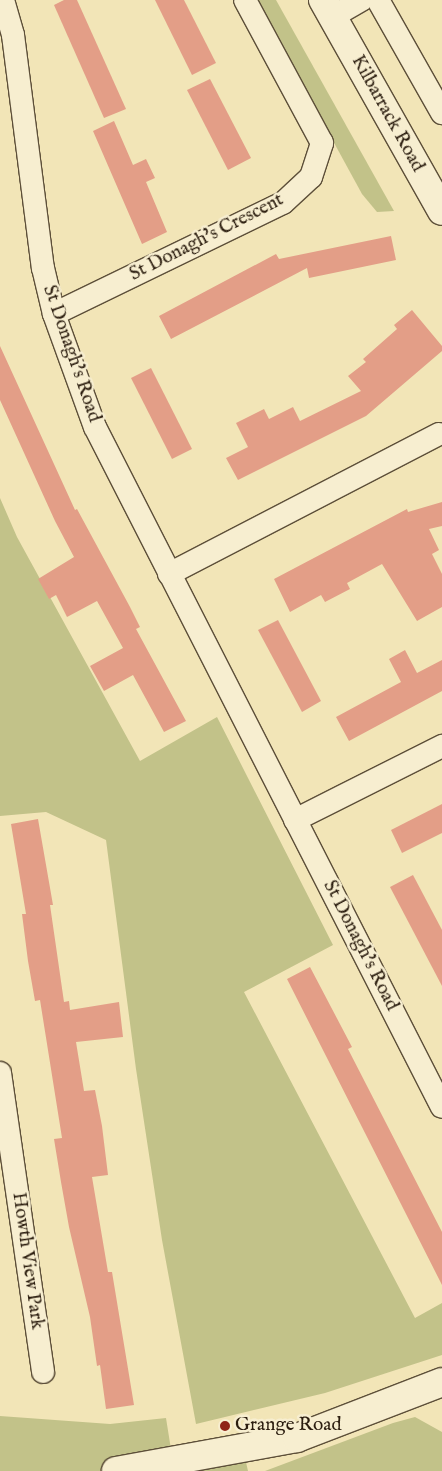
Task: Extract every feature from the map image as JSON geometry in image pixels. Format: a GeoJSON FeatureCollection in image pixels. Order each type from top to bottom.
{"type":"FeatureCollection","features":[{"type":"Feature","properties":{"kind":"main road","name":"Kilbarrack Road"},"geometry":{"type":"LineString","coordinates":[[328,8],[442,211]]}},
{"type":"Feature","properties":{"kind":"main road"},"geometry":{"type":"LineString","coordinates":[[116,1471],[297,1438],[441,1386]]}},
{"type":"Feature","properties":{"kind":"street","name":"St Donagh's Road"},"geometry":{"type":"LineString","coordinates":[[3,0],[13,35],[43,268],[54,314],[95,427],[295,820],[433,1068],[442,1107]]}},
{"type":"Feature","properties":{"kind":"street","name":"St Donagh's Crescent"},"geometry":{"type":"LineString","coordinates":[[54,314],[283,202],[311,178],[322,143],[245,0]]}},
{"type":"Feature","properties":{"kind":"street","name":"Kilbarrack Road"},"geometry":{"type":"LineString","coordinates":[[328,8],[362,0]]}},
{"type":"Feature","properties":{"kind":"street"},"geometry":{"type":"LineString","coordinates":[[378,0],[442,113]]}},
{"type":"Feature","properties":{"kind":"street"},"geometry":{"type":"LineString","coordinates":[[169,574],[439,434]]}},
{"type":"Feature","properties":{"kind":"street"},"geometry":{"type":"LineString","coordinates":[[295,820],[442,746]]}},
{"type":"Feature","properties":{"kind":"street","name":"Howth View Park"},"geometry":{"type":"LineString","coordinates":[[1,1085],[42,1372]]}},
{"type":"Feature","properties":{"kind":"green space"},"geometry":{"type":"Polygon","coordinates":[[[256,0],[276,0],[394,211],[377,212],[362,194],[256,0]]]}},
{"type":"Feature","properties":{"kind":"green space"},"geometry":{"type":"Polygon","coordinates":[[[0,498],[17,537],[140,761],[217,717],[333,945],[244,992],[415,1318],[442,1303],[442,1355],[325,1393],[196,1424],[162,1240],[136,1069],[106,840],[46,812],[0,816],[0,498]]]}},
{"type":"Feature","properties":{"kind":"green space"},"geometry":{"type":"Polygon","coordinates":[[[0,1416],[110,1424],[166,1418],[173,1462],[243,1449],[248,1471],[0,1471],[0,1416]]]}},
{"type":"Feature","properties":{"kind":"green space"},"geometry":{"type":"Polygon","coordinates":[[[415,1417],[442,1432],[442,1471],[265,1471],[393,1423],[415,1417]]]}},
{"type":"Feature","properties":{"kind":"building"},"geometry":{"type":"Polygon","coordinates":[[[64,0],[77,0],[126,109],[104,118],[54,5],[64,0]]]}},
{"type":"Feature","properties":{"kind":"building"},"geometry":{"type":"Polygon","coordinates":[[[155,0],[184,0],[216,63],[192,75],[155,0]]]}},
{"type":"Feature","properties":{"kind":"building"},"geometry":{"type":"Polygon","coordinates":[[[210,79],[251,158],[228,170],[187,90],[210,79]]]}},
{"type":"Feature","properties":{"kind":"building"},"geometry":{"type":"Polygon","coordinates":[[[114,121],[133,165],[146,159],[155,178],[146,182],[167,232],[142,244],[93,131],[114,121]]]}},
{"type":"Feature","properties":{"kind":"building"},"geometry":{"type":"Polygon","coordinates":[[[391,236],[396,260],[309,278],[307,268],[171,339],[159,316],[276,254],[279,259],[391,236]]]}},
{"type":"Feature","properties":{"kind":"building"},"geometry":{"type":"Polygon","coordinates":[[[412,310],[442,346],[442,351],[366,416],[238,480],[226,458],[248,447],[236,423],[264,409],[269,419],[293,407],[300,421],[361,391],[348,376],[366,362],[363,359],[397,329],[394,325],[412,310]]]}},
{"type":"Feature","properties":{"kind":"building"},"geometry":{"type":"Polygon","coordinates":[[[0,346],[75,510],[77,509],[130,607],[140,627],[136,629],[186,721],[164,732],[133,675],[104,691],[90,666],[123,648],[97,601],[67,617],[56,595],[49,599],[38,579],[74,557],[55,521],[0,400],[0,346]]]}},
{"type":"Feature","properties":{"kind":"building"},"geometry":{"type":"Polygon","coordinates":[[[151,368],[192,449],[172,459],[131,378],[151,368]]]}},
{"type":"Feature","properties":{"kind":"building"},"geometry":{"type":"Polygon","coordinates":[[[442,502],[442,526],[429,529],[439,550],[432,554],[442,574],[442,607],[417,621],[382,564],[347,583],[350,589],[325,602],[321,595],[290,612],[274,579],[407,509],[408,512],[442,502]]]}},
{"type":"Feature","properties":{"kind":"building"},"geometry":{"type":"Polygon","coordinates":[[[278,620],[321,701],[302,712],[258,630],[278,620]]]}},
{"type":"Feature","properties":{"kind":"building"},"geometry":{"type":"Polygon","coordinates":[[[405,650],[417,673],[442,660],[442,691],[349,741],[336,717],[401,682],[389,659],[405,650]]]}},
{"type":"Feature","properties":{"kind":"building"},"geometry":{"type":"Polygon","coordinates":[[[442,804],[442,833],[402,853],[391,830],[442,804]]]}},
{"type":"Feature","properties":{"kind":"building"},"geometry":{"type":"Polygon","coordinates":[[[38,819],[53,905],[50,905],[64,1002],[69,1001],[70,1010],[119,1002],[123,1037],[76,1042],[84,1091],[95,1090],[102,1126],[108,1175],[92,1177],[108,1272],[112,1272],[134,1405],[106,1409],[100,1365],[97,1366],[90,1317],[69,1227],[54,1139],[62,1138],[40,1000],[35,1001],[28,961],[22,914],[26,914],[11,824],[38,819]]]}},
{"type":"Feature","properties":{"kind":"building"},"geometry":{"type":"Polygon","coordinates":[[[413,875],[442,930],[442,986],[390,887],[413,875]]]}},
{"type":"Feature","properties":{"kind":"building"},"geometry":{"type":"Polygon","coordinates":[[[310,967],[352,1047],[348,1049],[442,1232],[442,1285],[287,979],[310,967]]]}},
{"type":"Feature","properties":{"kind":"place","name":"Grange Road"},"geometry":{"type":"Point","coordinates":[225,1426]}}]}
